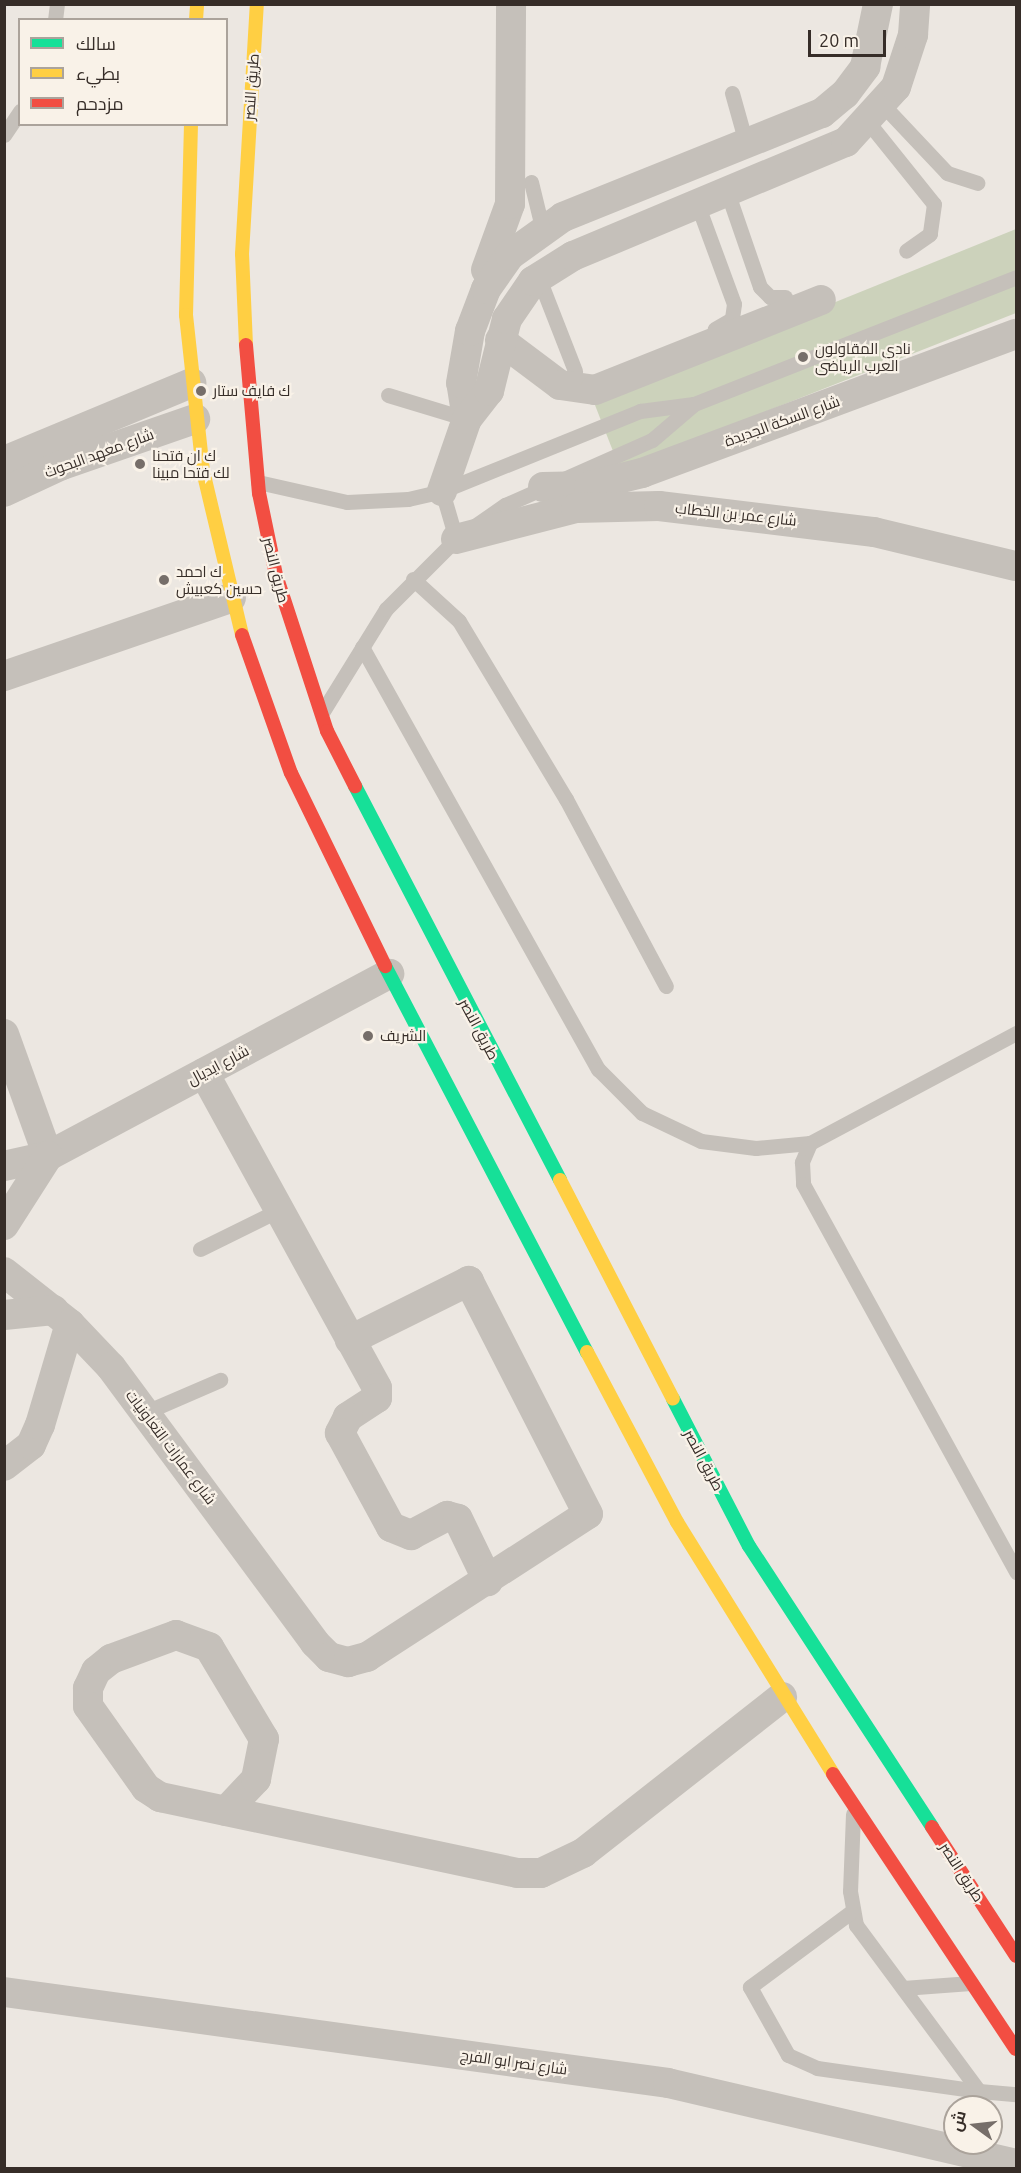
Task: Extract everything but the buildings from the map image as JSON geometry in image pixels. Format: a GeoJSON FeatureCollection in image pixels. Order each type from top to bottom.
{"type":"FeatureCollection","features":[{"type":"Feature","properties":{"kind":"highway","name":"طريق النصر"},"geometry":{"type":"LineString","coordinates":[[257,4],[242,254],[258,482],[276,575],[321,714],[366,813],[749,1546],[1017,1956]]}},
{"type":"Feature","properties":{"kind":"highway"},"geometry":{"type":"LineString","coordinates":[[191,126],[185,247],[191,383],[195,419],[231,598],[291,773],[389,975],[677,1522],[782,1697],[1017,2049]]}},
{"type":"Feature","properties":{"kind":"street"},"geometry":{"type":"LineString","coordinates":[[486,289],[483,278],[510,204],[511,4]]}},
{"type":"Feature","properties":{"kind":"street"},"geometry":{"type":"LineString","coordinates":[[467,418],[461,383],[465,358],[486,289],[510,255],[542,227],[746,143],[804,122],[845,94],[873,46],[878,4]]}},
{"type":"Feature","properties":{"kind":"street"},"geometry":{"type":"LineString","coordinates":[[442,491],[467,418],[489,391],[497,353],[514,305],[545,271],[829,153],[876,114],[906,62],[915,4]]}},
{"type":"Feature","properties":{"kind":"street"},"geometry":{"type":"LineString","coordinates":[[845,94],[876,114]]}},
{"type":"Feature","properties":{"kind":"street"},"geometry":{"type":"LineString","coordinates":[[542,227],[545,271]]}},
{"type":"Feature","properties":{"kind":"street"},"geometry":{"type":"LineString","coordinates":[[465,358],[497,353],[560,385],[595,390],[821,300]]}},
{"type":"Feature","properties":{"kind":"street","name":"شارع السكة الجديدة"},"geometry":{"type":"LineString","coordinates":[[543,487],[589,486],[642,473],[1017,334]]}},
{"type":"Feature","properties":{"kind":"street","name":"شارع معهد البحوث"},"geometry":{"type":"LineString","coordinates":[[4,461],[191,383]]}},
{"type":"Feature","properties":{"kind":"street","name":"شارع معهد البحوث"},"geometry":{"type":"LineString","coordinates":[[4,492],[62,465],[195,419]]}},
{"type":"Feature","properties":{"kind":"street","name":"شارع عمر بن الخطاب"},"geometry":{"type":"LineString","coordinates":[[456,539],[566,509],[659,506],[874,532],[1017,566]]}},
{"type":"Feature","properties":{"kind":"street"},"geometry":{"type":"LineString","coordinates":[[4,676],[231,598]]}},
{"type":"Feature","properties":{"kind":"street","name":"شارع ايديال"},"geometry":{"type":"LineString","coordinates":[[4,1166],[48,1156],[389,975]]}},
{"type":"Feature","properties":{"kind":"street"},"geometry":{"type":"LineString","coordinates":[[4,1034],[48,1156]]}},
{"type":"Feature","properties":{"kind":"street"},"geometry":{"type":"LineString","coordinates":[[204,1073],[379,1393],[348,1417],[340,1433],[391,1527],[411,1535],[453,1516],[488,1581]]}},
{"type":"Feature","properties":{"kind":"street","name":"شارع ايديال"},"geometry":{"type":"LineString","coordinates":[[4,1225],[48,1156]]}},
{"type":"Feature","properties":{"kind":"street","name":"شارع عمارات التعاونيات"},"geometry":{"type":"LineString","coordinates":[[4,1272],[62,1317],[146,1412],[315,1643],[329,1657],[348,1662],[366,1657],[584,1521],[588,1507],[478,1292],[469,1281],[460,1281],[350,1340]]}},
{"type":"Feature","properties":{"kind":"street"},"geometry":{"type":"LineString","coordinates":[[4,1315],[62,1317],[40,1425],[31,1445],[4,1466]]}},
{"type":"Feature","properties":{"kind":"street"},"geometry":{"type":"LineString","coordinates":[[226,1811],[256,1779],[264,1739],[209,1647],[176,1635],[111,1659],[96,1671],[88,1688],[88,1706],[146,1788],[160,1797],[517,1873],[541,1872],[583,1853],[782,1697]]}},
{"type":"Feature","properties":{"kind":"street","name":"شارع نصر ابو الفرج"},"geometry":{"type":"LineString","coordinates":[[4,1992],[668,2083],[1017,2164]]}},
{"type":"Feature","properties":{"kind":"lane"},"geometry":{"type":"LineString","coordinates":[[732,93],[746,143]]}},
{"type":"Feature","properties":{"kind":"lane"},"geometry":{"type":"LineString","coordinates":[[4,135],[18,114]]}},
{"type":"Feature","properties":{"kind":"lane"},"geometry":{"type":"LineString","coordinates":[[876,114],[947,173],[976,183]]}},
{"type":"Feature","properties":{"kind":"lane"},"geometry":{"type":"LineString","coordinates":[[876,114],[934,204],[930,234],[906,251]]}},
{"type":"Feature","properties":{"kind":"lane"},"geometry":{"type":"LineString","coordinates":[[531,182],[542,227]]}},
{"type":"Feature","properties":{"kind":"lane"},"geometry":{"type":"LineString","coordinates":[[728,194],[760,287],[770,297],[784,297]]}},
{"type":"Feature","properties":{"kind":"lane"},"geometry":{"type":"LineString","coordinates":[[698,206],[734,304],[732,319],[715,329]]}},
{"type":"Feature","properties":{"kind":"lane"},"geometry":{"type":"LineString","coordinates":[[545,271],[575,371]]}},
{"type":"Feature","properties":{"kind":"lane"},"geometry":{"type":"LineString","coordinates":[[258,482],[346,502],[408,499],[442,491],[640,411],[694,404],[1017,277]]}},
{"type":"Feature","properties":{"kind":"lane"},"geometry":{"type":"LineString","coordinates":[[388,394],[467,418]]}},
{"type":"Feature","properties":{"kind":"lane"},"geometry":{"type":"LineString","coordinates":[[321,714],[362,647],[413,579],[456,539],[543,487],[652,441],[694,404]]}},
{"type":"Feature","properties":{"kind":"lane"},"geometry":{"type":"LineString","coordinates":[[442,491],[456,539]]}},
{"type":"Feature","properties":{"kind":"lane"},"geometry":{"type":"LineString","coordinates":[[413,579],[459,621],[566,799],[666,986]]}},
{"type":"Feature","properties":{"kind":"lane"},"geometry":{"type":"LineString","coordinates":[[362,647],[598,1069],[642,1113],[701,1141],[756,1148],[810,1143],[1017,1033]]}},
{"type":"Feature","properties":{"kind":"lane"},"geometry":{"type":"LineString","coordinates":[[810,1143],[802,1162],[803,1184],[1017,1572]]}},
{"type":"Feature","properties":{"kind":"lane"},"geometry":{"type":"LineString","coordinates":[[200,1249],[279,1210]]}},
{"type":"Feature","properties":{"kind":"lane"},"geometry":{"type":"LineString","coordinates":[[146,1412],[220,1380]]}},
{"type":"Feature","properties":{"kind":"lane"},"geometry":{"type":"LineString","coordinates":[[854,1805],[851,1912],[903,1988],[979,2091]]}},
{"type":"Feature","properties":{"kind":"lane"},"geometry":{"type":"LineString","coordinates":[[851,1912],[750,1987],[788,2055],[817,2068],[979,2091],[1017,2094]]}},
{"type":"Feature","properties":{"kind":"lane"},"geometry":{"type":"LineString","coordinates":[[903,1988],[972,1983]]}},
{"type":"Feature","properties":{"kind":"green space","name":"نادى المقاولون العرب الرياضى"},"geometry":{"type":"Polygon","coordinates":[[[1016,229],[1016,313],[620,469],[593,400],[1016,229]]]}},
{"type":"Feature","properties":{"kind":"traffic: fast"},"geometry":{"type":"LineString","coordinates":[[355,786],[560,1180]]}},
{"type":"Feature","properties":{"kind":"traffic: fast"},"geometry":{"type":"LineString","coordinates":[[385,966],[587,1352]]}},
{"type":"Feature","properties":{"kind":"traffic: fast"},"geometry":{"type":"LineString","coordinates":[[673,1399],[749,1546],[932,1827]]}},
{"type":"Feature","properties":{"kind":"traffic: slow"},"geometry":{"type":"LineString","coordinates":[[196,18],[197,4]]}},
{"type":"Feature","properties":{"kind":"traffic: slow"},"geometry":{"type":"LineString","coordinates":[[246,345],[242,254],[257,4]]}},
{"type":"Feature","properties":{"kind":"traffic: slow"},"geometry":{"type":"LineString","coordinates":[[191,126],[186,315],[203,471],[242,635]]}},
{"type":"Feature","properties":{"kind":"traffic: slow"},"geometry":{"type":"LineString","coordinates":[[560,1180],[673,1399]]}},
{"type":"Feature","properties":{"kind":"traffic: slow"},"geometry":{"type":"LineString","coordinates":[[587,1352],[677,1522],[833,1774]]}},
{"type":"Feature","properties":{"kind":"traffic: jam"},"geometry":{"type":"LineString","coordinates":[[246,345],[259,493],[276,575],[327,731],[355,786]]}},
{"type":"Feature","properties":{"kind":"traffic: jam"},"geometry":{"type":"LineString","coordinates":[[242,635],[291,773],[385,966]]}},
{"type":"Feature","properties":{"kind":"traffic: jam"},"geometry":{"type":"LineString","coordinates":[[833,1774],[1016,2049]]}},
{"type":"Feature","properties":{"kind":"traffic: jam"},"geometry":{"type":"LineString","coordinates":[[932,1827],[1016,1956]]}},
{"type":"Feature","properties":{"kind":"place","name":"نادى المقاولون العرب الرياضى"},"geometry":{"type":"Point","coordinates":[803,357]}},
{"type":"Feature","properties":{"kind":"place","name":"ك فايف ستار"},"geometry":{"type":"Point","coordinates":[201,391]}},
{"type":"Feature","properties":{"kind":"place","name":"ك ان فتحنا لك فتحا مبينا"},"geometry":{"type":"Point","coordinates":[140,464]}},
{"type":"Feature","properties":{"kind":"place","name":"ك احمد حسين كعبيش"},"geometry":{"type":"Point","coordinates":[164,580]}},
{"type":"Feature","properties":{"kind":"place","name":"الشريف"},"geometry":{"type":"Point","coordinates":[368,1036]}}]}
